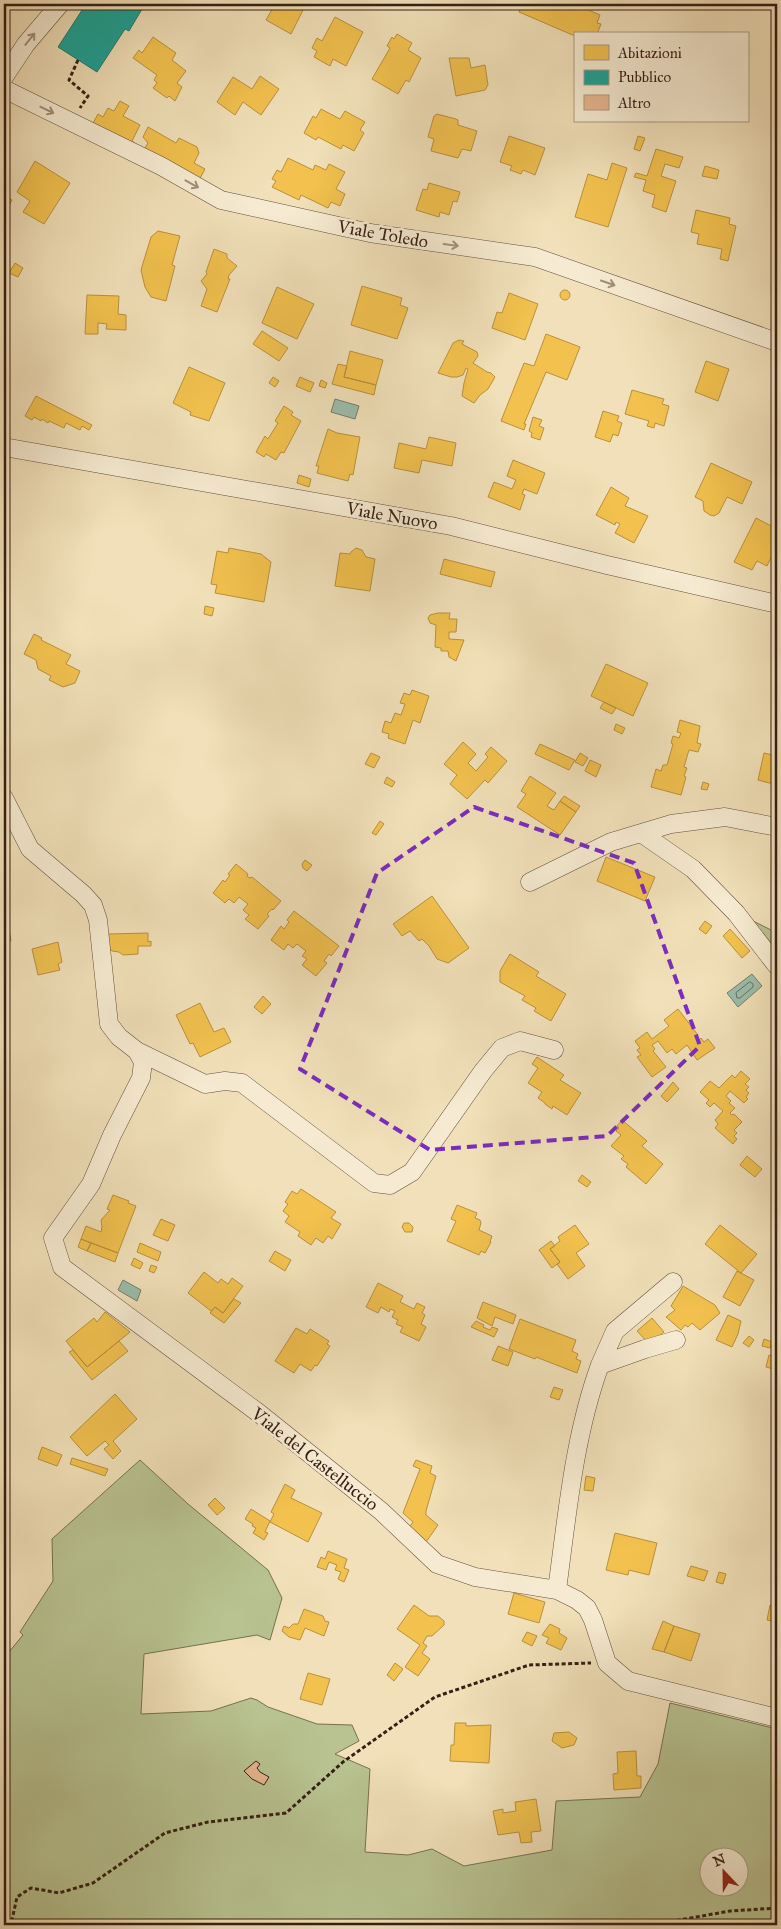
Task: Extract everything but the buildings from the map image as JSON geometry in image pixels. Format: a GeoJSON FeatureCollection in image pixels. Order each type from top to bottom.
{"type":"FeatureCollection","features":[{"type":"Feature","properties":{"kind":"street"},"geometry":{"type":"LineString","coordinates":[[4,77],[26,44],[60,4]]}},
{"type":"Feature","properties":{"kind":"street","name":"Viale Toledo"},"geometry":{"type":"LineString","coordinates":[[4,89],[161,166],[222,200],[370,233],[534,257],[777,342]]}},
{"type":"Feature","properties":{"kind":"street","name":"Viale Nuovo"},"geometry":{"type":"LineString","coordinates":[[4,446],[451,526],[607,565],[777,604]]}},
{"type":"Feature","properties":{"kind":"street"},"geometry":{"type":"LineString","coordinates":[[4,798],[30,849],[84,894],[93,905],[98,920],[109,1024],[119,1036],[137,1051],[205,1084],[225,1080],[242,1083],[374,1183],[390,1185],[412,1172],[483,1071],[502,1048],[520,1041],[554,1050]]}},
{"type":"Feature","properties":{"kind":"street"},"geometry":{"type":"LineString","coordinates":[[530,882],[612,842],[671,824],[724,817],[777,827]]}},
{"type":"Feature","properties":{"kind":"street"},"geometry":{"type":"LineString","coordinates":[[641,833],[693,869],[736,913],[777,966]]}},
{"type":"Feature","properties":{"kind":"street","name":"Viale del Castelluccio"},"geometry":{"type":"LineString","coordinates":[[137,1051],[143,1062],[141,1078],[112,1135],[91,1184],[53,1238],[62,1268],[260,1414],[381,1511],[437,1564],[475,1577],[557,1590],[577,1600],[587,1608],[593,1620],[607,1663]]}},
{"type":"Feature","properties":{"kind":"street"},"geometry":{"type":"LineString","coordinates":[[557,1590],[568,1506],[582,1428],[593,1384],[600,1365],[615,1331],[673,1282]]}},
{"type":"Feature","properties":{"kind":"street"},"geometry":{"type":"LineString","coordinates":[[600,1365],[676,1340]]}},
{"type":"Feature","properties":{"kind":"street"},"geometry":{"type":"LineString","coordinates":[[607,1663],[628,1681],[777,1718]]}},
{"type":"Feature","properties":{"kind":"path"},"geometry":{"type":"LineString","coordinates":[[71,122],[88,96],[69,80],[78,60]]}},
{"type":"Feature","properties":{"kind":"path"},"geometry":{"type":"LineString","coordinates":[[6,1925],[12,1920],[17,1897],[31,1888],[59,1893],[93,1883],[165,1833],[208,1822],[286,1812],[343,1762],[435,1697],[529,1666],[607,1663]]}},
{"type":"Feature","properties":{"kind":"path"},"geometry":{"type":"LineString","coordinates":[[651,1925],[730,1911],[777,1908]]}},
{"type":"Feature","properties":{"kind":"highlighted area"},"geometry":{"type":"Polygon","coordinates":[[[474,807],[634,863],[700,1046],[607,1136],[430,1150],[300,1069],[377,873],[474,807]]]}},
{"type":"Feature","properties":{"kind":"green space"},"geometry":{"type":"Polygon","coordinates":[[[751,920],[777,933],[777,950],[751,920]]]}},
{"type":"Feature","properties":{"kind":"green space"},"geometry":{"type":"Polygon","coordinates":[[[140,1460],[188,1504],[268,1570],[282,1598],[270,1640],[257,1635],[144,1654],[141,1714],[211,1711],[251,1698],[268,1707],[317,1724],[352,1725],[359,1741],[335,1754],[370,1769],[365,1852],[408,1855],[432,1849],[464,1866],[552,1850],[556,1801],[640,1797],[658,1764],[670,1703],[777,1729],[777,1925],[4,1925],[4,1658],[23,1635],[20,1632],[53,1581],[52,1539],[140,1460]]]}},
{"type":"Feature","properties":{"kind":"water"},"geometry":{"type":"Polygon","coordinates":[[[335,399],[359,406],[355,419],[331,412],[335,399]]]}},
{"type":"Feature","properties":{"kind":"water"},"geometry":{"type":"Polygon","coordinates":[[[752,974],[762,986],[738,1007],[727,993],[752,974]]]}},
{"type":"Feature","properties":{"kind":"water"},"geometry":{"type":"Polygon","coordinates":[[[123,1280],[141,1290],[137,1301],[118,1290],[123,1280]]]}}]}
